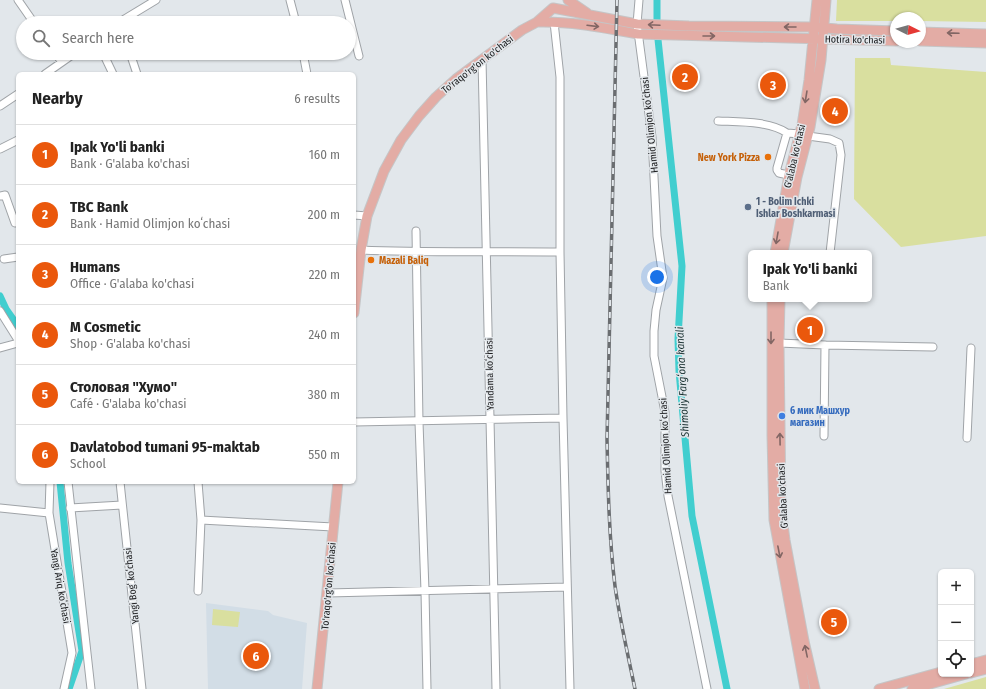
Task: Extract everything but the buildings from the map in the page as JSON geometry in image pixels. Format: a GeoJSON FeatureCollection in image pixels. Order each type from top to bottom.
{"type":"FeatureCollection","features":[{"type":"Feature","properties":{"kind":"main road"},"geometry":{"type":"LineString","coordinates":[[568,0],[591,16]]}},
{"type":"Feature","properties":{"kind":"main road"},"geometry":{"type":"LineString","coordinates":[[816,59],[813,38],[817,0]]}},
{"type":"Feature","properties":{"kind":"main road"},"geometry":{"type":"LineString","coordinates":[[816,59],[824,39],[826,0]]}},
{"type":"Feature","properties":{"kind":"main road"},"geometry":{"type":"LineString","coordinates":[[553,4],[554,22]]}},
{"type":"Feature","properties":{"kind":"main road","name":"Hotira ko'chasi"},"geometry":{"type":"LineString","coordinates":[[553,4],[591,16],[637,24],[671,26],[814,27],[890,31]]}},
{"type":"Feature","properties":{"kind":"main road","name":"To'raqo'rg'on ko'chasi"},"geometry":{"type":"LineString","coordinates":[[356,295],[361,250],[367,216],[384,171],[401,140],[419,116],[451,83],[522,30],[537,22],[553,4]]}},
{"type":"Feature","properties":{"kind":"main road","name":"To'raqo'rg'on ko'chasi"},"geometry":{"type":"LineString","coordinates":[[537,22],[554,22],[602,27],[638,34],[670,35]]}},
{"type":"Feature","properties":{"kind":"main road"},"geometry":{"type":"LineString","coordinates":[[926,32],[986,34]]}},
{"type":"Feature","properties":{"kind":"main road","name":"Hotira ko'chasi"},"geometry":{"type":"LineString","coordinates":[[670,35],[890,40]]}},
{"type":"Feature","properties":{"kind":"main road"},"geometry":{"type":"LineString","coordinates":[[926,41],[986,43]]}},
{"type":"Feature","properties":{"kind":"main road","name":"G'alaba ko'chasi"},"geometry":{"type":"LineString","coordinates":[[776,250],[804,135],[816,59]]}},
{"type":"Feature","properties":{"kind":"main road","name":"G'alaba ko'chasi"},"geometry":{"type":"LineString","coordinates":[[783,250],[793,176]]}},
{"type":"Feature","properties":{"kind":"main road","name":"G'alaba ko'chasi"},"geometry":{"type":"LineString","coordinates":[[772,302],[774,520],[815,689]]}},
{"type":"Feature","properties":{"kind":"main road","name":"G'alaba ko'chasi"},"geometry":{"type":"LineString","coordinates":[[780,302],[781,509],[787,573],[805,689]]}},
{"type":"Feature","properties":{"kind":"main road","name":"To'raqo'rg'on ko'chasi"},"geometry":{"type":"LineString","coordinates":[[318,689],[338,484]]}},
{"type":"Feature","properties":{"kind":"main road"},"geometry":{"type":"LineString","coordinates":[[974,663],[986,660]]}},
{"type":"Feature","properties":{"kind":"main road"},"geometry":{"type":"LineString","coordinates":[[974,672],[986,668]]}},
{"type":"Feature","properties":{"kind":"main road"},"geometry":{"type":"LineString","coordinates":[[879,689],[938,673]]}},
{"type":"Feature","properties":{"kind":"main road"},"geometry":{"type":"LineString","coordinates":[[912,689],[955,677]]}},
{"type":"Feature","properties":{"kind":"street"},"geometry":{"type":"LineString","coordinates":[[18,0],[29,16]]}},
{"type":"Feature","properties":{"kind":"street"},"geometry":{"type":"LineString","coordinates":[[130,16],[156,0]]}},
{"type":"Feature","properties":{"kind":"street"},"geometry":{"type":"LineString","coordinates":[[290,0],[294,16]]}},
{"type":"Feature","properties":{"kind":"street"},"geometry":{"type":"LineString","coordinates":[[345,0],[349,16]]}},
{"type":"Feature","properties":{"kind":"street","name":"Hamid Olimjon koʻchasi"},"geometry":{"type":"LineString","coordinates":[[639,0],[637,24],[652,137],[657,236],[663,278],[656,310],[654,356],[665,412],[665,471],[668,496],[707,689]]}},
{"type":"Feature","properties":{"kind":"street"},"geometry":{"type":"LineString","coordinates":[[554,22],[560,77],[560,252],[570,689]]}},
{"type":"Feature","properties":{"kind":"street"},"geometry":{"type":"LineString","coordinates":[[356,44],[359,56]]}},
{"type":"Feature","properties":{"kind":"street","name":"Yandama koʻchasi"},"geometry":{"type":"LineString","coordinates":[[482,59],[496,689]]}},
{"type":"Feature","properties":{"kind":"street"},"geometry":{"type":"LineString","coordinates":[[48,72],[65,60]]}},
{"type":"Feature","properties":{"kind":"street"},"geometry":{"type":"LineString","coordinates":[[106,60],[112,72]]}},
{"type":"Feature","properties":{"kind":"street"},"geometry":{"type":"LineString","coordinates":[[132,60],[136,72]]}},
{"type":"Feature","properties":{"kind":"street"},"geometry":{"type":"LineString","coordinates":[[304,60],[307,72]]}},
{"type":"Feature","properties":{"kind":"street"},"geometry":{"type":"LineString","coordinates":[[2,102],[16,95]]}},
{"type":"Feature","properties":{"kind":"street"},"geometry":{"type":"LineString","coordinates":[[718,121],[768,125],[782,129],[788,133],[830,139],[839,143],[841,155],[830,250]]}},
{"type":"Feature","properties":{"kind":"street"},"geometry":{"type":"LineString","coordinates":[[788,133],[777,170],[779,173],[793,176]]}},
{"type":"Feature","properties":{"kind":"street"},"geometry":{"type":"LineString","coordinates":[[0,149],[16,141]]}},
{"type":"Feature","properties":{"kind":"street"},"geometry":{"type":"LineString","coordinates":[[0,196],[6,195],[15,223]]}},
{"type":"Feature","properties":{"kind":"street"},"geometry":{"type":"LineString","coordinates":[[356,215],[367,216]]}},
{"type":"Feature","properties":{"kind":"street"},"geometry":{"type":"LineString","coordinates":[[416,231],[426,689]]}},
{"type":"Feature","properties":{"kind":"street"},"geometry":{"type":"LineString","coordinates":[[361,250],[417,252],[560,252]]}},
{"type":"Feature","properties":{"kind":"street"},"geometry":{"type":"LineString","coordinates":[[4,259],[16,257]]}},
{"type":"Feature","properties":{"kind":"street"},"geometry":{"type":"LineString","coordinates":[[0,311],[16,338]]}},
{"type":"Feature","properties":{"kind":"street"},"geometry":{"type":"LineString","coordinates":[[0,348],[16,342]]}},
{"type":"Feature","properties":{"kind":"street"},"geometry":{"type":"LineString","coordinates":[[779,343],[933,347]]}},
{"type":"Feature","properties":{"kind":"street"},"geometry":{"type":"LineString","coordinates":[[824,436],[825,345]]}},
{"type":"Feature","properties":{"kind":"street"},"geometry":{"type":"LineString","coordinates":[[967,438],[971,348]]}},
{"type":"Feature","properties":{"kind":"street"},"geometry":{"type":"LineString","coordinates":[[356,422],[419,422],[563,418]]}},
{"type":"Feature","properties":{"kind":"street","name":"Yangi Ariq koʻchasi"},"geometry":{"type":"LineString","coordinates":[[50,484],[49,513],[72,653],[64,689]]}},
{"type":"Feature","properties":{"kind":"street"},"geometry":{"type":"LineString","coordinates":[[68,484],[92,689]]}},
{"type":"Feature","properties":{"kind":"street","name":"Yangi Bogʻ koʻchasi"},"geometry":{"type":"LineString","coordinates":[[120,484],[142,689]]}},
{"type":"Feature","properties":{"kind":"street"},"geometry":{"type":"LineString","coordinates":[[198,484],[201,520],[198,592]]}},
{"type":"Feature","properties":{"kind":"street"},"geometry":{"type":"LineString","coordinates":[[70,508],[122,505]]}},
{"type":"Feature","properties":{"kind":"street"},"geometry":{"type":"LineString","coordinates":[[0,508],[49,513]]}},
{"type":"Feature","properties":{"kind":"street"},"geometry":{"type":"LineString","coordinates":[[201,520],[333,527]]}},
{"type":"Feature","properties":{"kind":"street"},"geometry":{"type":"LineString","coordinates":[[328,593],[567,587]]}},
{"type":"Feature","properties":{"kind":"shaded area"},"geometry":{"type":"Polygon","coordinates":[[[206,603],[268,611],[273,615],[307,623],[302,689],[208,689],[206,603]]]}},
{"type":"Feature","properties":{"kind":"green space"},"geometry":{"type":"Polygon","coordinates":[[[837,0],[986,0],[986,22],[926,21],[926,12],[890,12],[890,21],[836,21],[837,0]]]}},
{"type":"Feature","properties":{"kind":"green space"},"geometry":{"type":"Polygon","coordinates":[[[855,58],[890,58],[891,65],[986,72],[986,236],[901,247],[854,199],[855,58]]]}},
{"type":"Feature","properties":{"kind":"green space"},"geometry":{"type":"Polygon","coordinates":[[[213,609],[240,612],[238,627],[212,625],[213,609]]]}},
{"type":"Feature","properties":{"kind":"green space"},"geometry":{"type":"Polygon","coordinates":[[[986,677],[986,689],[944,689],[986,677]]]}},
{"type":"Feature","properties":{"kind":"waterway","name":"Shimoliy Fargʻona kanali"},"geometry":{"type":"LineString","coordinates":[[657,0],[657,30],[682,266],[678,339],[679,371],[692,516],[727,689]]}},
{"type":"Feature","properties":{"kind":"waterway"},"geometry":{"type":"LineString","coordinates":[[0,296],[6,309],[16,323]]}},
{"type":"Feature","properties":{"kind":"waterway"},"geometry":{"type":"LineString","coordinates":[[60,484],[68,563],[82,651],[69,689]]}},
{"type":"Feature","properties":{"kind":"railway"},"geometry":{"type":"LineString","coordinates":[[617,0],[607,439],[610,531],[615,586],[635,689]]}},
{"type":"Feature","properties":{"kind":"place","name":"TBC Bank"},"geometry":{"type":"Point","coordinates":[685,77]}},
{"type":"Feature","properties":{"kind":"place","name":"Humans"},"geometry":{"type":"Point","coordinates":[773,85]}},
{"type":"Feature","properties":{"kind":"place","name":"M Cosmetic"},"geometry":{"type":"Point","coordinates":[835,111]}},
{"type":"Feature","properties":{"kind":"place","name":"New York Pizza"},"geometry":{"type":"Point","coordinates":[768,157]}},
{"type":"Feature","properties":{"kind":"place","name":"1 - Bolim Ichki Ishlar Boshkarmasi"},"geometry":{"type":"Point","coordinates":[748,207]}},
{"type":"Feature","properties":{"kind":"place","name":"Mazali Baliq"},"geometry":{"type":"Point","coordinates":[371,260]}},
{"type":"Feature","properties":{"kind":"place","name":"Ipak Yo'li banki"},"geometry":{"type":"Point","coordinates":[810,330]}},
{"type":"Feature","properties":{"kind":"place","name":"6 мик Машхур магазин"},"geometry":{"type":"Point","coordinates":[782,416]}},
{"type":"Feature","properties":{"kind":"place","name":"Столовая \"Хумо\""},"geometry":{"type":"Point","coordinates":[834,622]}},
{"type":"Feature","properties":{"kind":"place","name":"Davlatobod tumani 95-maktab"},"geometry":{"type":"Point","coordinates":[256,656]}}]}
